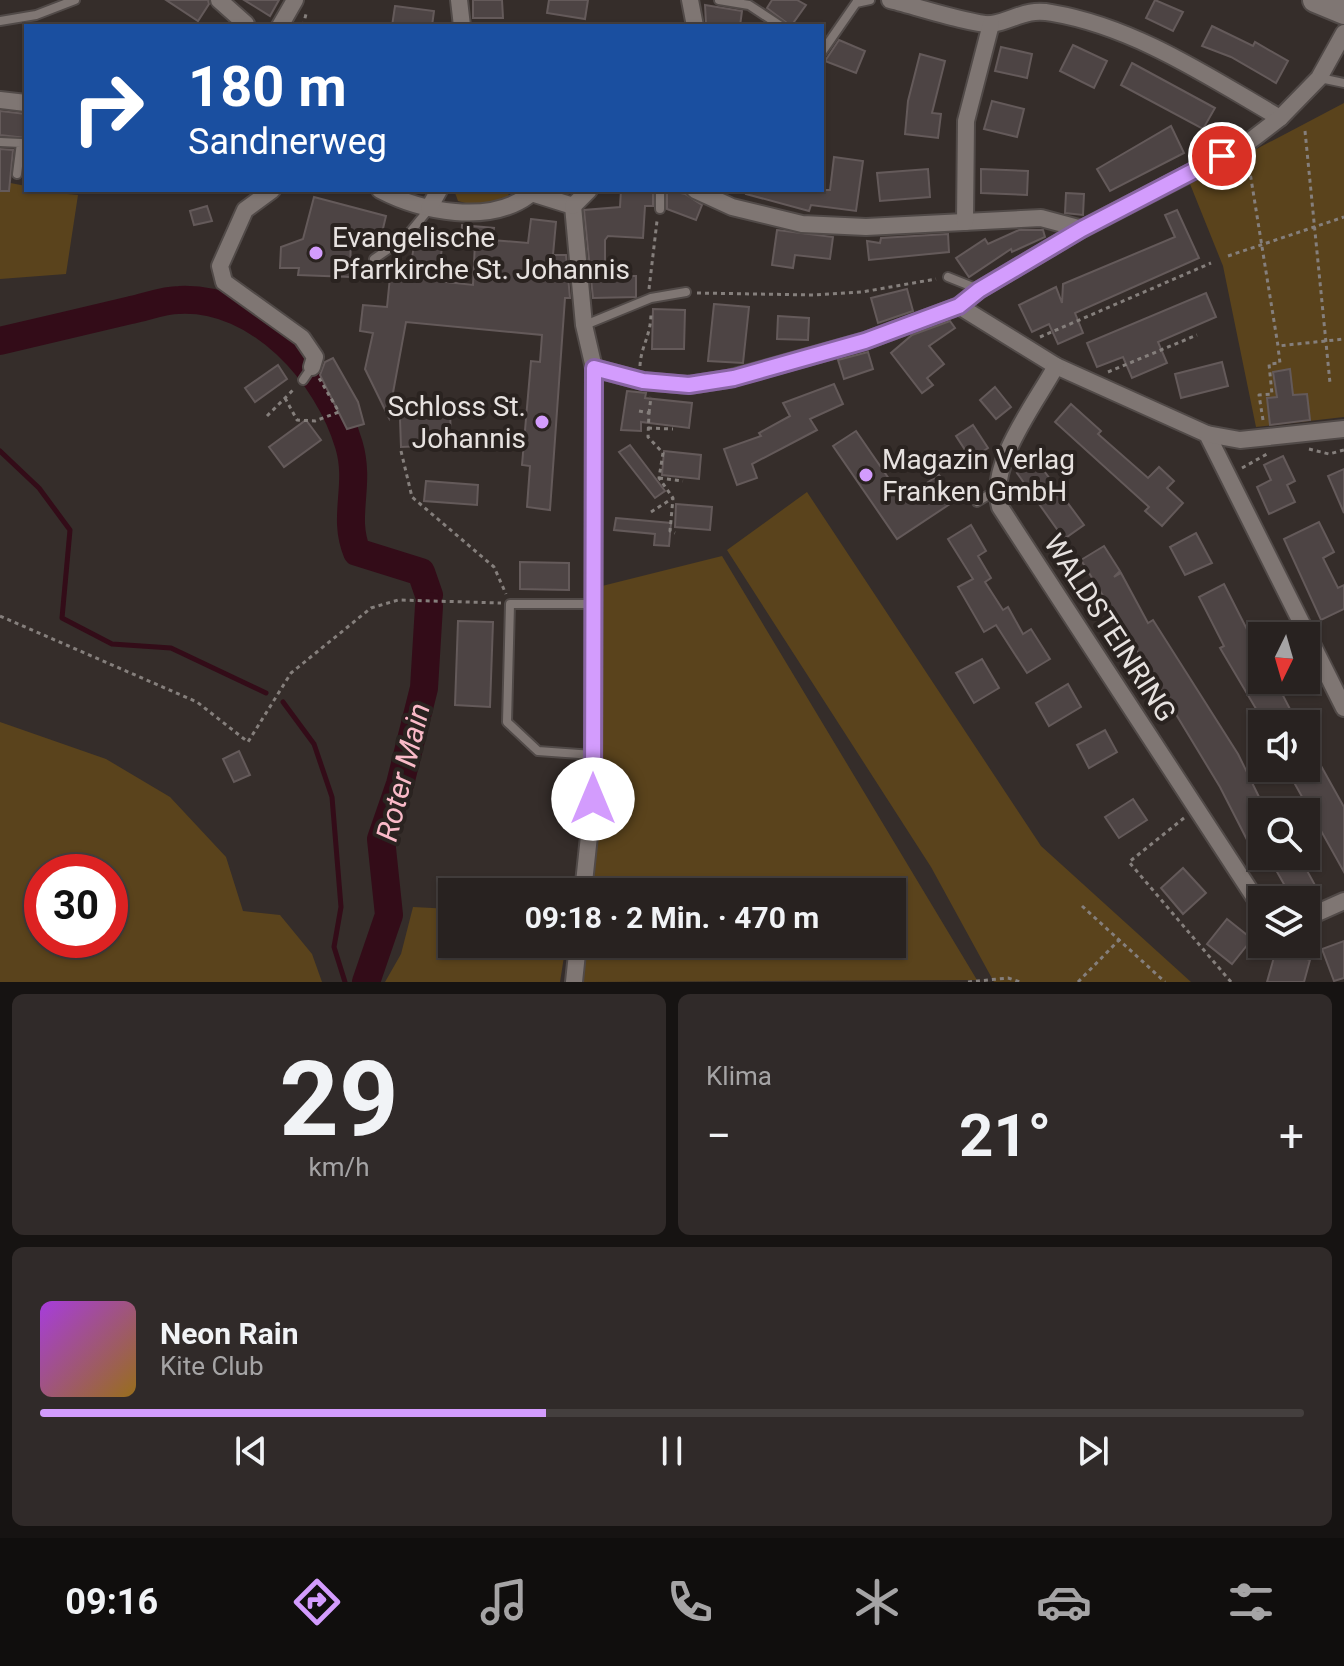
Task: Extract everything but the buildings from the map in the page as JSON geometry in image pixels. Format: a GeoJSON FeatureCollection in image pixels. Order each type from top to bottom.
{"type":"FeatureCollection","features":[{"type":"Feature","properties":{"kind":"street"},"geometry":{"type":"LineString","coordinates":[[219,0],[246,24]]}},
{"type":"Feature","properties":{"kind":"street"},"geometry":{"type":"LineString","coordinates":[[281,24],[295,0]]}},
{"type":"Feature","properties":{"kind":"street"},"geometry":{"type":"LineString","coordinates":[[459,0],[462,24]]}},
{"type":"Feature","properties":{"kind":"street"},"geometry":{"type":"LineString","coordinates":[[690,0],[695,24]]}},
{"type":"Feature","properties":{"kind":"street"},"geometry":{"type":"LineString","coordinates":[[890,0],[991,24],[1018,13],[1050,12],[1110,29],[1173,56],[1280,118]]}},
{"type":"Feature","properties":{"kind":"street"},"geometry":{"type":"LineString","coordinates":[[1315,0],[1344,12]]}},
{"type":"Feature","properties":{"kind":"street"},"geometry":{"type":"LineString","coordinates":[[965,222],[966,121],[991,24]]}},
{"type":"Feature","properties":{"kind":"street"},"geometry":{"type":"LineString","coordinates":[[594,368],[636,379],[689,385],[734,378],[865,341],[959,306],[979,290],[1082,229],[1176,187],[1246,144],[1280,118],[1319,78],[1344,33]]}},
{"type":"Feature","properties":{"kind":"street"},"geometry":{"type":"LineString","coordinates":[[0,100],[24,103]]}},
{"type":"Feature","properties":{"kind":"street"},"geometry":{"type":"LineString","coordinates":[[269,192],[245,210],[220,266],[224,282],[302,338],[315,357],[308,373]]}},
{"type":"Feature","properties":{"kind":"street"},"geometry":{"type":"LineString","coordinates":[[385,192],[429,208],[460,212],[514,206],[526,192],[573,206]]}},
{"type":"Feature","properties":{"kind":"street"},"geometry":{"type":"LineString","coordinates":[[429,208],[438,192]]}},
{"type":"Feature","properties":{"kind":"street"},"geometry":{"type":"LineString","coordinates":[[573,206],[587,192]]}},
{"type":"Feature","properties":{"kind":"street"},"geometry":{"type":"LineString","coordinates":[[699,192],[732,207],[802,224],[866,227],[1041,218],[1082,229]]}},
{"type":"Feature","properties":{"kind":"street"},"geometry":{"type":"LineString","coordinates":[[573,206],[584,325],[594,368],[593,799],[585,878]]}},
{"type":"Feature","properties":{"kind":"street"},"geometry":{"type":"LineString","coordinates":[[959,306],[1056,366],[1207,434],[1247,439],[1344,429]]}},
{"type":"Feature","properties":{"kind":"street"},"geometry":{"type":"LineString","coordinates":[[995,491],[999,470],[1056,366]]}},
{"type":"Feature","properties":{"kind":"street"},"geometry":{"type":"LineString","coordinates":[[1207,434],[1344,708]]}},
{"type":"Feature","properties":{"kind":"street","name":"WALDSTEINRING"},"geometry":{"type":"LineString","coordinates":[[995,491],[1000,507],[1248,888]]}},
{"type":"Feature","properties":{"kind":"street"},"geometry":{"type":"LineString","coordinates":[[1320,912],[1344,901]]}},
{"type":"Feature","properties":{"kind":"street"},"geometry":{"type":"LineString","coordinates":[[574,982],[577,958]]}},
{"type":"Feature","properties":{"kind":"lane"},"geometry":{"type":"LineString","coordinates":[[0,21],[36,15],[75,0]]}},
{"type":"Feature","properties":{"kind":"lane"},"geometry":{"type":"LineString","coordinates":[[719,0],[749,5],[778,24]]}},
{"type":"Feature","properties":{"kind":"lane"},"geometry":{"type":"LineString","coordinates":[[824,49],[856,3],[870,0]]}},
{"type":"Feature","properties":{"kind":"lane"},"geometry":{"type":"LineString","coordinates":[[1319,78],[1344,83]]}},
{"type":"Feature","properties":{"kind":"lane"},"geometry":{"type":"LineString","coordinates":[[0,142],[21,143],[17,174]]}},
{"type":"Feature","properties":{"kind":"lane"},"geometry":{"type":"LineString","coordinates":[[660,192],[660,209]]}},
{"type":"Feature","properties":{"kind":"lane"},"geometry":{"type":"LineString","coordinates":[[374,259],[406,237],[429,208]]}},
{"type":"Feature","properties":{"kind":"lane"},"geometry":{"type":"LineString","coordinates":[[948,277],[979,290]]}},
{"type":"Feature","properties":{"kind":"lane"},"geometry":{"type":"LineString","coordinates":[[584,325],[651,298],[686,292]]}},
{"type":"Feature","properties":{"kind":"lane"},"geometry":{"type":"LineString","coordinates":[[977,502],[995,491]]}},
{"type":"Feature","properties":{"kind":"lane"},"geometry":{"type":"LineString","coordinates":[[592,604],[510,604],[507,722],[538,751],[593,755]]}},
{"type":"Feature","properties":{"kind":"path"},"geometry":{"type":"LineString","coordinates":[[1305,131],[1330,383]]}},
{"type":"Feature","properties":{"kind":"path"},"geometry":{"type":"LineString","coordinates":[[1246,144],[1280,363],[1269,364],[1272,394],[1259,395],[1263,420],[1243,424],[1247,439]]}},
{"type":"Feature","properties":{"kind":"path"},"geometry":{"type":"LineString","coordinates":[[636,379],[640,355],[651,333],[651,298],[660,209]]}},
{"type":"Feature","properties":{"kind":"path"},"geometry":{"type":"LineString","coordinates":[[1228,256],[1344,217]]}},
{"type":"Feature","properties":{"kind":"path"},"geometry":{"type":"LineString","coordinates":[[1022,345],[1211,263]]}},
{"type":"Feature","properties":{"kind":"path"},"geometry":{"type":"LineString","coordinates":[[686,292],[814,295],[862,292],[948,277]]}},
{"type":"Feature","properties":{"kind":"path"},"geometry":{"type":"LineString","coordinates":[[1089,380],[1197,335]]}},
{"type":"Feature","properties":{"kind":"path"},"geometry":{"type":"LineString","coordinates":[[1278,346],[1344,339]]}},
{"type":"Feature","properties":{"kind":"path"},"geometry":{"type":"LineString","coordinates":[[267,416],[308,373],[339,412],[315,421],[297,420],[285,398]]}},
{"type":"Feature","properties":{"kind":"path"},"geometry":{"type":"LineString","coordinates":[[639,411],[649,413],[648,437],[663,453],[659,478],[673,498],[670,531],[675,533]]}},
{"type":"Feature","properties":{"kind":"path"},"geometry":{"type":"LineString","coordinates":[[648,428],[673,429]]}},
{"type":"Feature","properties":{"kind":"path"},"geometry":{"type":"LineString","coordinates":[[1299,446],[1329,454],[1344,450]]}},
{"type":"Feature","properties":{"kind":"path"},"geometry":{"type":"LineString","coordinates":[[0,616],[197,702],[248,742],[291,673],[371,608],[398,600],[510,604],[494,567],[412,497],[401,451]]}},
{"type":"Feature","properties":{"kind":"path"},"geometry":{"type":"LineString","coordinates":[[1228,477],[1271,453]]}},
{"type":"Feature","properties":{"kind":"path"},"geometry":{"type":"LineString","coordinates":[[659,478],[683,481]]}},
{"type":"Feature","properties":{"kind":"path"},"geometry":{"type":"LineString","coordinates":[[651,512],[673,498]]}},
{"type":"Feature","properties":{"kind":"path"},"geometry":{"type":"LineString","coordinates":[[1196,808],[1129,862],[1231,982]]}},
{"type":"Feature","properties":{"kind":"path"},"geometry":{"type":"LineString","coordinates":[[1082,906],[1165,982]]}},
{"type":"Feature","properties":{"kind":"path"},"geometry":{"type":"LineString","coordinates":[[1078,982],[1120,939]]}},
{"type":"Feature","properties":{"kind":"path"},"geometry":{"type":"LineString","coordinates":[[968,982],[1008,978],[1020,982]]}},
{"type":"Feature","properties":{"kind":"shaded area"},"geometry":{"type":"Polygon","coordinates":[[[1344,103],[1344,417],[1256,427],[1223,266],[1190,184],[1344,103]]]}},
{"type":"Feature","properties":{"kind":"shaded area"},"geometry":{"type":"Polygon","coordinates":[[[0,181],[24,186],[24,192],[78,195],[66,274],[0,279],[0,181]]]}},
{"type":"Feature","properties":{"kind":"shaded area"},"geometry":{"type":"Polygon","coordinates":[[[455,192],[509,192],[508,202],[477,206],[458,201],[455,192]]]}},
{"type":"Feature","properties":{"kind":"shaded area"},"geometry":{"type":"Polygon","coordinates":[[[807,492],[1041,846],[1191,982],[994,982],[931,867],[727,550],[807,492]]]}},
{"type":"Feature","properties":{"kind":"shaded area"},"geometry":{"type":"Polygon","coordinates":[[[722,556],[977,980],[581,982],[584,958],[906,958],[906,878],[591,878],[600,795],[602,586],[722,556]]]}},
{"type":"Feature","properties":{"kind":"shaded area"},"geometry":{"type":"Polygon","coordinates":[[[0,722],[106,759],[170,797],[226,857],[243,911],[280,915],[312,954],[322,982],[0,982],[0,722]]]}},
{"type":"Feature","properties":{"kind":"shaded area"},"geometry":{"type":"Polygon","coordinates":[[[413,907],[438,908],[438,958],[564,958],[560,982],[385,982],[401,954],[413,907]]]}},
{"type":"Feature","properties":{"kind":"waterway","name":"Roter Main"},"geometry":{"type":"LineString","coordinates":[[0,341],[173,300],[208,302],[236,311],[262,325],[286,344],[307,367],[339,418],[352,460],[351,526],[357,552],[421,572],[429,595]]}},
{"type":"Feature","properties":{"kind":"waterway"},"geometry":{"type":"LineString","coordinates":[[0,451],[39,488],[70,530],[62,618],[112,644],[171,648],[266,693]]}},
{"type":"Feature","properties":{"kind":"waterway","name":"Roter Main"},"geometry":{"type":"LineString","coordinates":[[366,982],[389,915],[381,839],[400,784],[424,688],[429,606]]}},
{"type":"Feature","properties":{"kind":"waterway"},"geometry":{"type":"LineString","coordinates":[[283,702],[314,744],[332,797],[341,907],[334,947],[345,982]]}},
{"type":"Feature","properties":{"kind":"place","name":"Evangelische Pfarrkirche St. Johannis"},"geometry":{"type":"Point","coordinates":[316,253]}},
{"type":"Feature","properties":{"kind":"place","name":"Schloss St. Johannis"},"geometry":{"type":"Point","coordinates":[542,422]}},
{"type":"Feature","properties":{"kind":"place","name":"Magazin Verlag Franken GmbH"},"geometry":{"type":"Point","coordinates":[866,475]}},
{"type":"Feature","properties":{"kind":"route"},"geometry":{"type":"LineString","coordinates":[[593,799],[594,368],[643,381],[689,385],[734,378],[865,341],[959,306],[979,290],[1082,229],[1222,156]]}}]}
